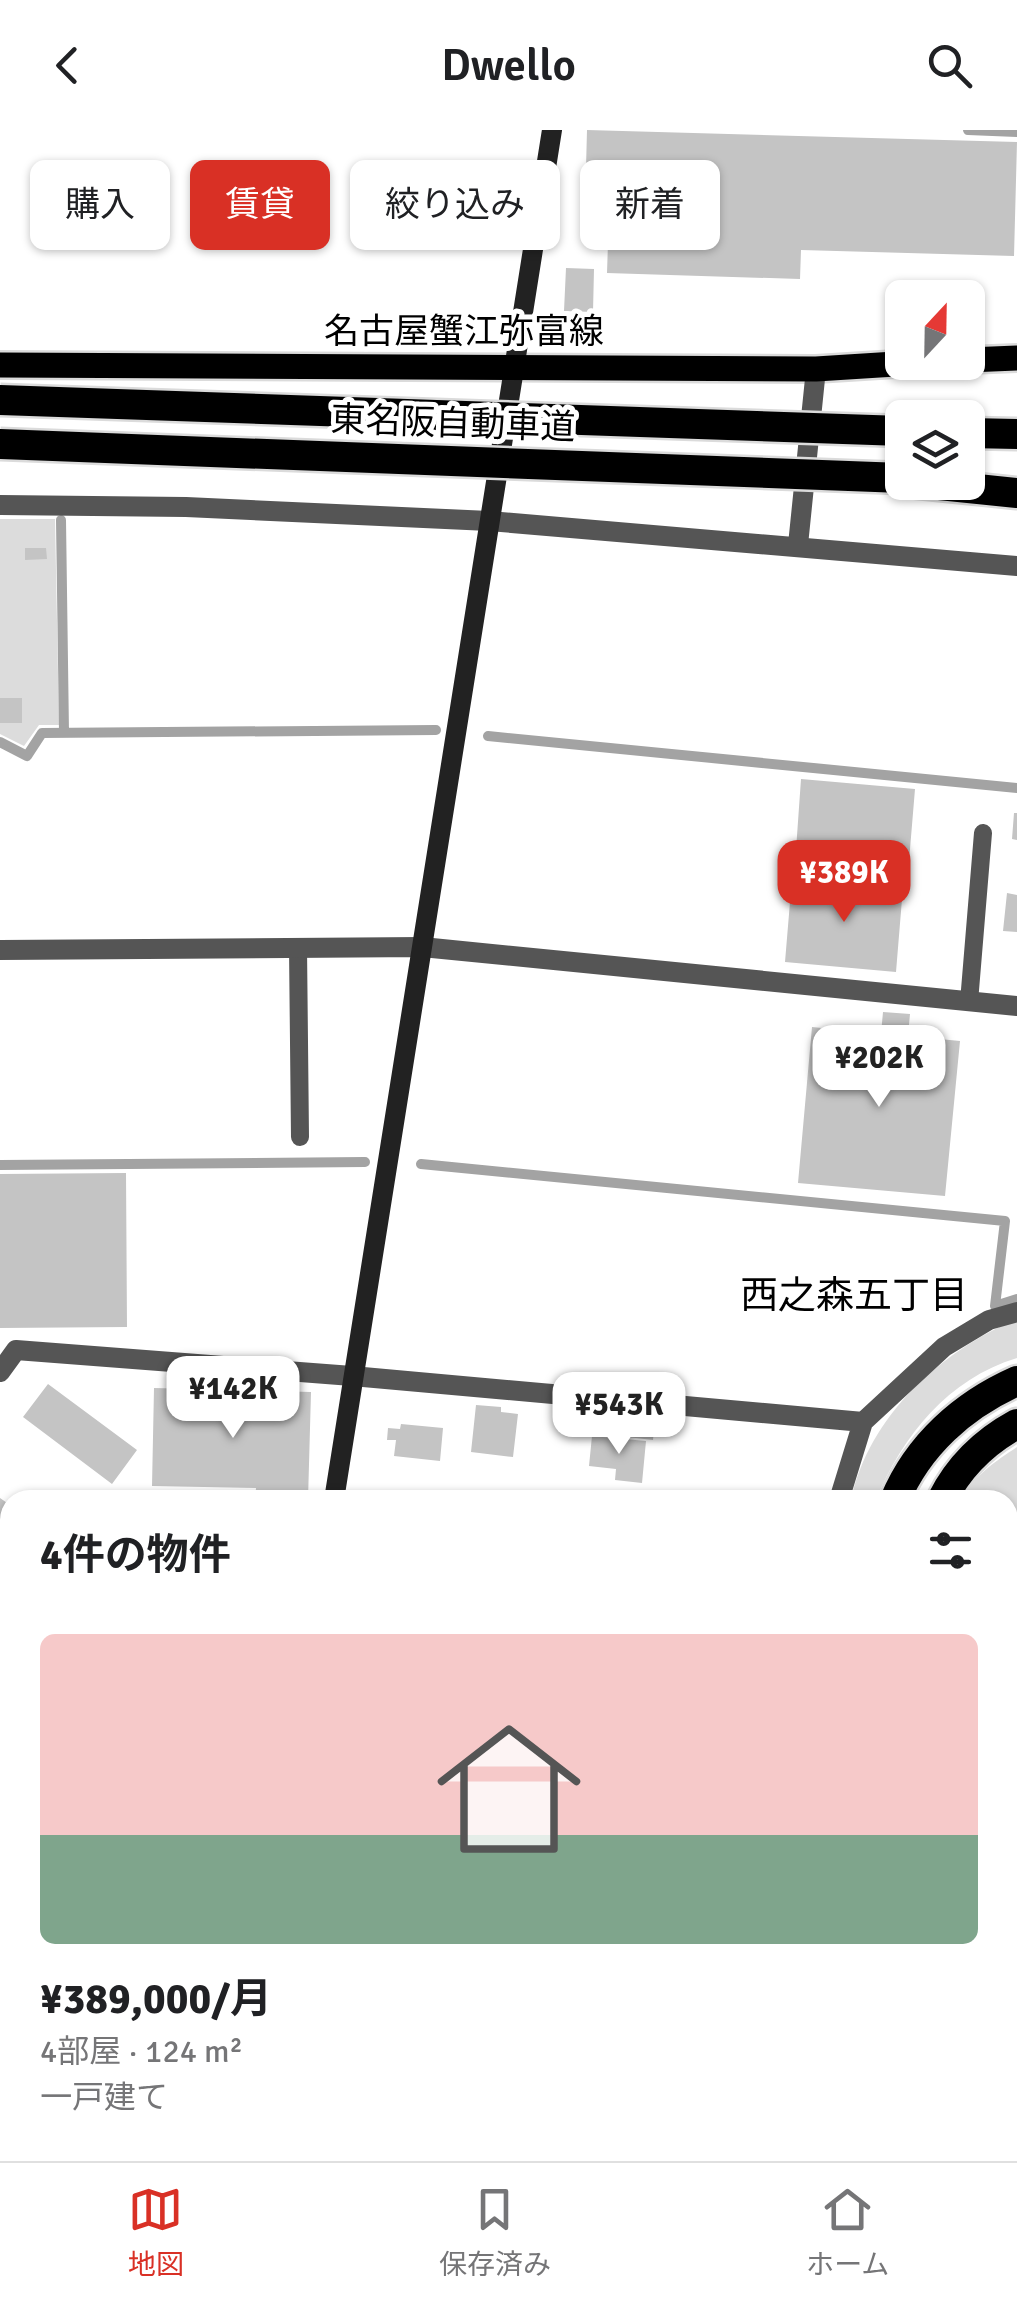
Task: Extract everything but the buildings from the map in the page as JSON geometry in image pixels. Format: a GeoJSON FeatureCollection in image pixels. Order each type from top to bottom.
{"type":"FeatureCollection","features":[{"type":"Feature","properties":{"kind":"highway","name":"東名阪自動車道"},"geometry":{"type":"LineString","coordinates":[[0,400],[885,431]]}},
{"type":"Feature","properties":{"kind":"highway"},"geometry":{"type":"LineString","coordinates":[[985,433],[1017,434]]}},
{"type":"Feature","properties":{"kind":"highway","name":"東名阪自動車道"},"geometry":{"type":"LineString","coordinates":[[0,444],[885,479]]}},
{"type":"Feature","properties":{"kind":"highway"},"geometry":{"type":"LineString","coordinates":[[985,480],[1017,481]]}},
{"type":"Feature","properties":{"kind":"highway"},"geometry":{"type":"LineString","coordinates":[[985,489],[1017,492]]}},
{"type":"Feature","properties":{"kind":"highway"},"geometry":{"type":"LineString","coordinates":[[900,1490],[922,1451],[947,1424],[1017,1381]]}},
{"type":"Feature","properties":{"kind":"highway"},"geometry":{"type":"LineString","coordinates":[[949,1490],[971,1456],[1017,1424]]}},
{"type":"Feature","properties":{"kind":"main road"},"geometry":{"type":"LineString","coordinates":[[985,359],[1017,358]]}},
{"type":"Feature","properties":{"kind":"main road","name":"名古屋蟹江弥富線"},"geometry":{"type":"LineString","coordinates":[[0,365],[816,368],[885,364]]}},
{"type":"Feature","properties":{"kind":"street"},"geometry":{"type":"LineString","coordinates":[[335,1490],[552,130]]}},
{"type":"Feature","properties":{"kind":"street"},"geometry":{"type":"LineString","coordinates":[[798,545],[816,368]]}},
{"type":"Feature","properties":{"kind":"street"},"geometry":{"type":"LineString","coordinates":[[0,505],[186,507],[489,521],[1017,566]]}},
{"type":"Feature","properties":{"kind":"street"},"geometry":{"type":"LineString","coordinates":[[0,950],[422,947],[1017,1006]]}},
{"type":"Feature","properties":{"kind":"street"},"geometry":{"type":"LineString","coordinates":[[842,1490],[863,1422],[944,1347],[990,1320],[1017,1312]]}},
{"type":"Feature","properties":{"kind":"street"},"geometry":{"type":"LineString","coordinates":[[0,1372],[16,1350],[863,1422]]}},
{"type":"Feature","properties":{"kind":"lane"},"geometry":{"type":"LineString","coordinates":[[969,1002],[983,834]]}},
{"type":"Feature","properties":{"kind":"lane"},"geometry":{"type":"LineString","coordinates":[[298,947],[300,1137]]}},
{"type":"Feature","properties":{"kind":"shaded area"},"geometry":{"type":"Polygon","coordinates":[[[0,519],[55,519],[59,725],[39,725],[24,746],[0,734],[0,519]]]}},
{"type":"Feature","properties":{"kind":"shaded area"},"geometry":{"type":"Polygon","coordinates":[[[1017,1319],[1017,1358],[970,1380],[931,1412],[900,1453],[881,1490],[854,1490],[860,1469],[891,1414],[936,1368],[1017,1319]]]}},
{"type":"Feature","properties":{"kind":"shaded area"},"geometry":{"type":"Polygon","coordinates":[[[1017,1447],[1017,1490],[968,1490],[979,1476],[1017,1447]]]}},
{"type":"Feature","properties":{"kind":"waterway"},"geometry":{"type":"LineString","coordinates":[[968,130],[1017,132]]}},
{"type":"Feature","properties":{"kind":"waterway"},"geometry":{"type":"LineString","coordinates":[[61,520],[64,733]]}},
{"type":"Feature","properties":{"kind":"waterway"},"geometry":{"type":"LineString","coordinates":[[0,742],[27,756],[42,733],[436,730]]}},
{"type":"Feature","properties":{"kind":"waterway"},"geometry":{"type":"LineString","coordinates":[[488,736],[1017,788]]}},
{"type":"Feature","properties":{"kind":"waterway"},"geometry":{"type":"LineString","coordinates":[[0,1165],[365,1162]]}},
{"type":"Feature","properties":{"kind":"waterway"},"geometry":{"type":"LineString","coordinates":[[421,1164],[1005,1221],[995,1306],[1017,1299]]}},
{"type":"Feature","properties":{"kind":"district","name":"西之森五丁目"},"geometry":{"type":"Point","coordinates":[854,1295]}}]}
